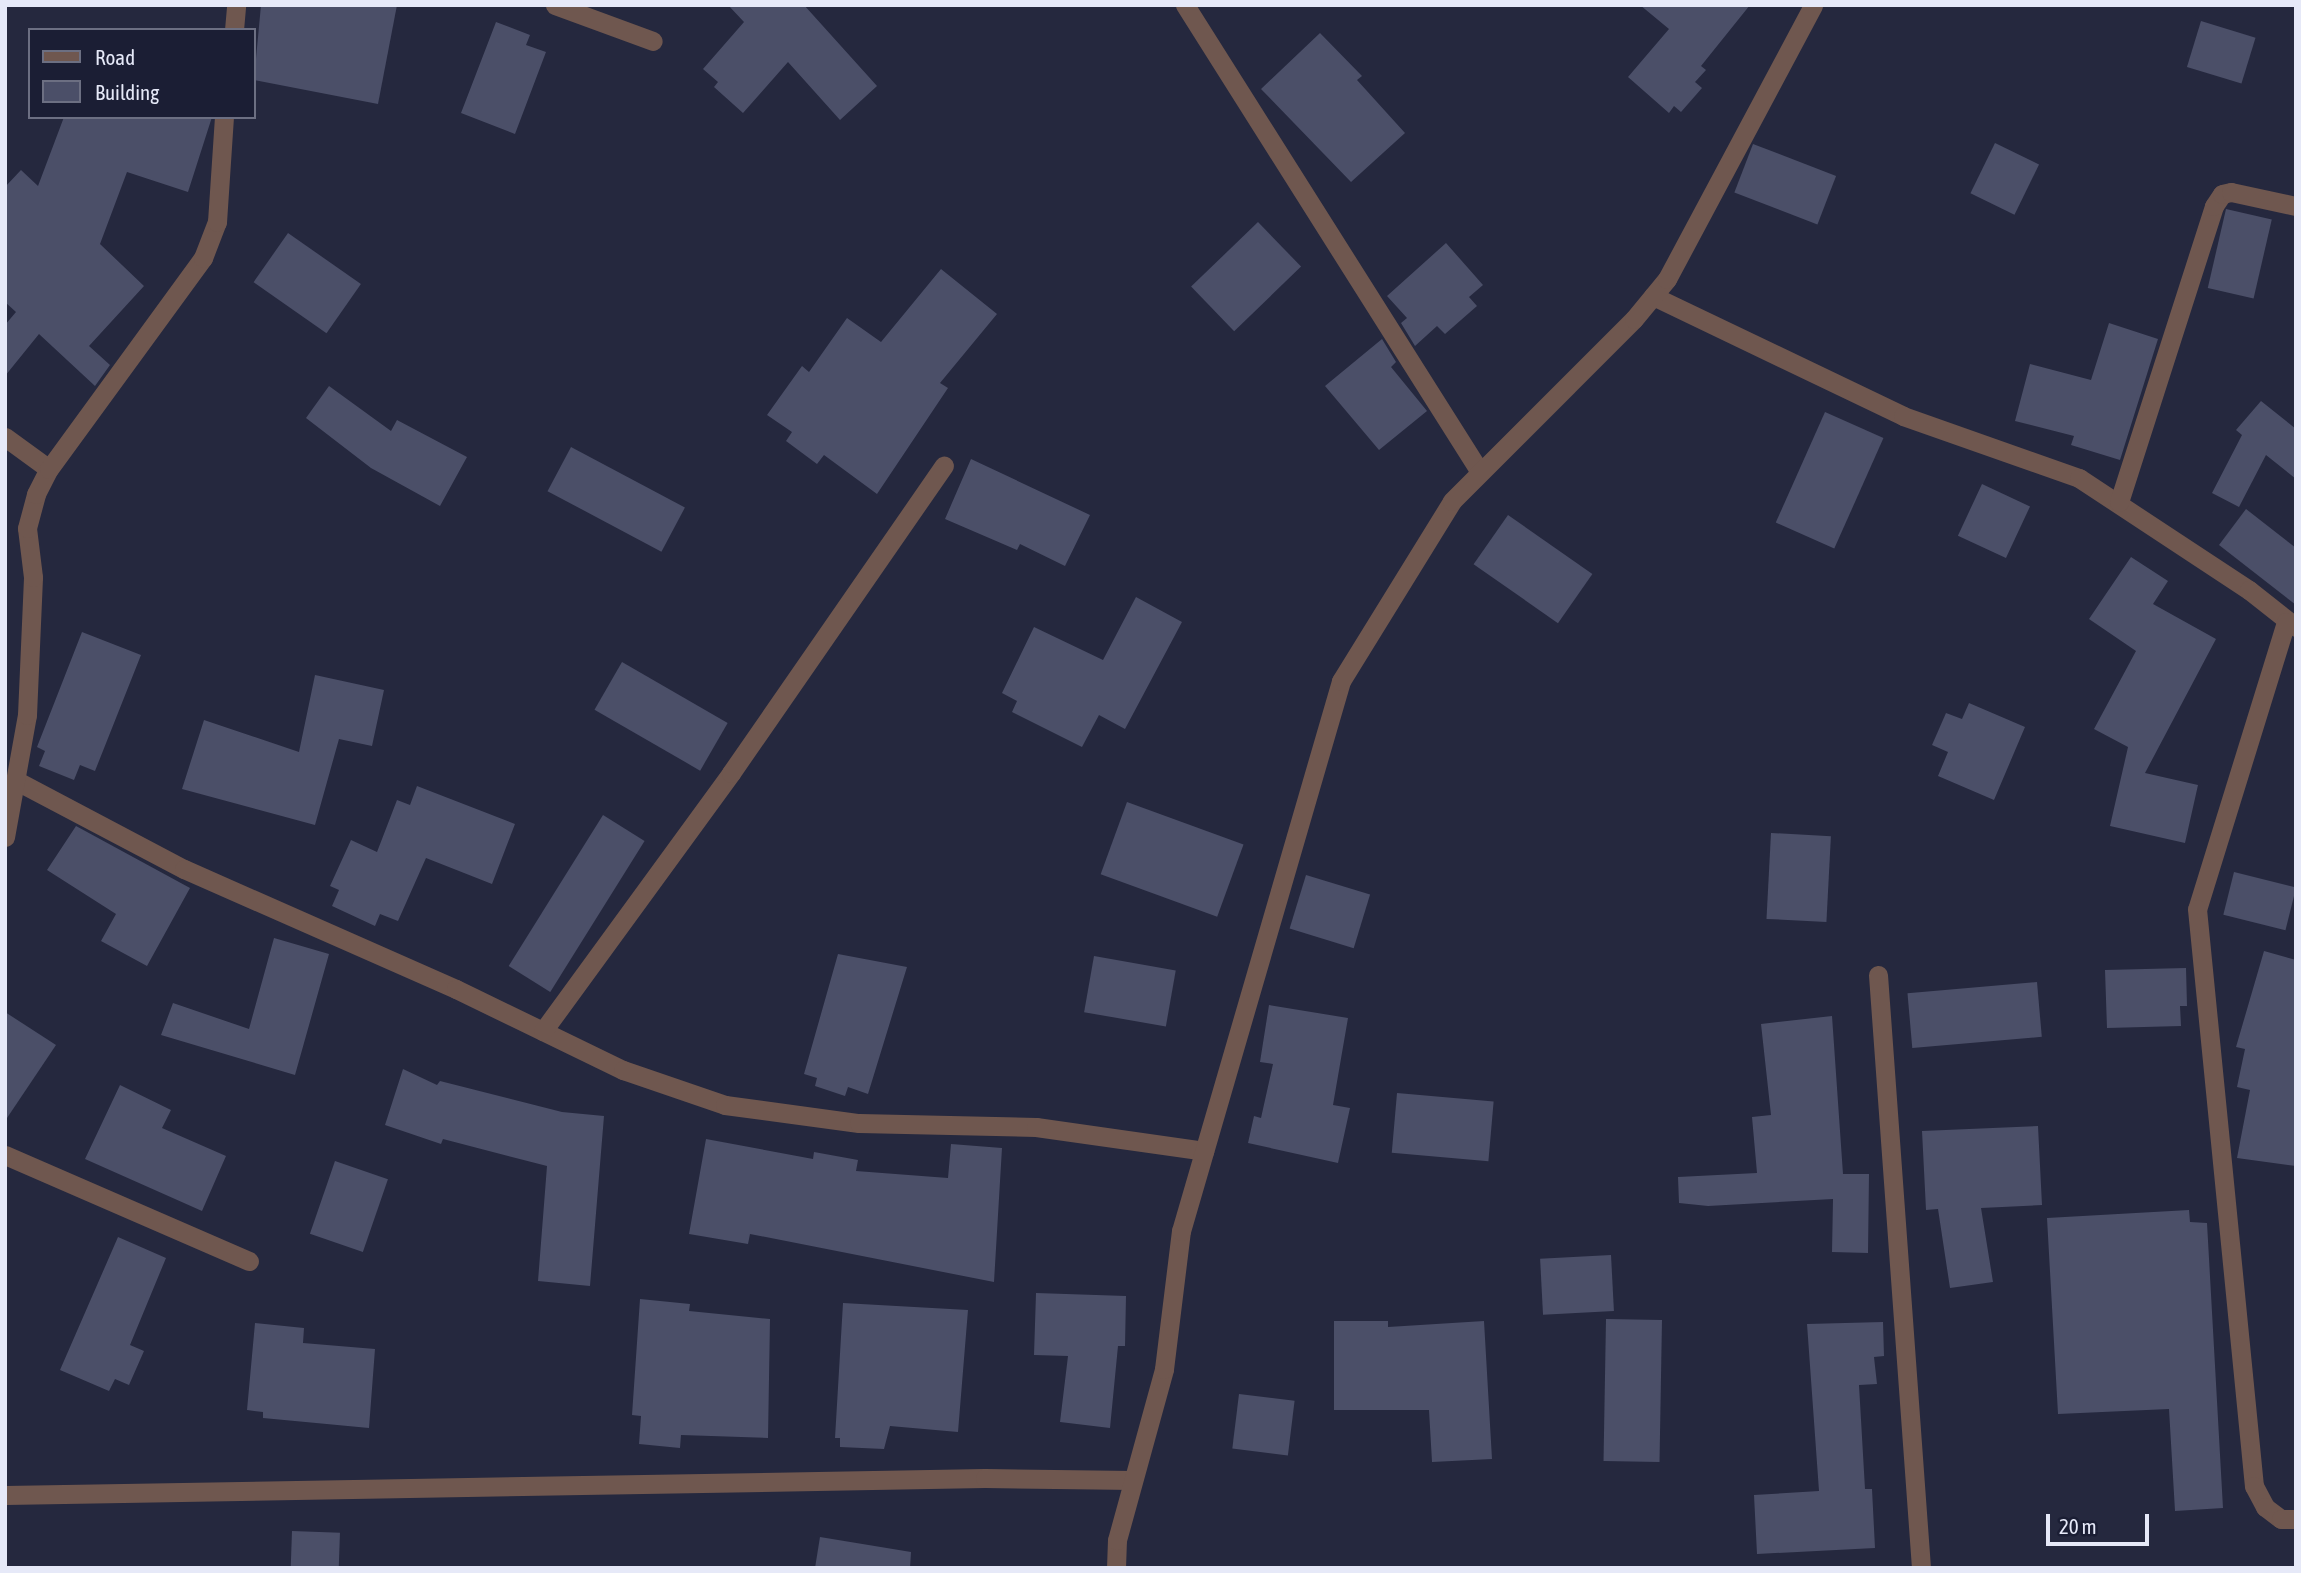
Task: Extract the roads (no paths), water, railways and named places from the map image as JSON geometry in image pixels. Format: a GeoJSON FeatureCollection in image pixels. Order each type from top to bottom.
{"type":"FeatureCollection","features":[{"type":"Feature","properties":{"kind":"street"},"geometry":{"type":"LineString","coordinates":[[234,28],[236,5]]}},
{"type":"Feature","properties":{"kind":"street"},"geometry":{"type":"LineString","coordinates":[[555,5],[653,41]]}},
{"type":"Feature","properties":{"kind":"street"},"geometry":{"type":"LineString","coordinates":[[1185,5],[1480,472]]}},
{"type":"Feature","properties":{"kind":"street"},"geometry":{"type":"LineString","coordinates":[[1116,1568],[1117,1540],[1164,1369],[1181,1231],[1341,681],[1452,501],[1667,279],[1813,5]]}},
{"type":"Feature","properties":{"kind":"street"},"geometry":{"type":"LineString","coordinates":[[5,837],[27,715],[33,577],[27,528],[36,494],[49,468],[203,258],[217,222],[224,119]]}},
{"type":"Feature","properties":{"kind":"street"},"geometry":{"type":"LineString","coordinates":[[2119,502],[2214,206],[2222,194],[2231,192],[2296,206]]}},
{"type":"Feature","properties":{"kind":"street"},"geometry":{"type":"LineString","coordinates":[[1653,296],[1903,416],[2079,478],[2249,590],[2291,624],[2197,909],[2254,1486],[2265,1507],[2281,1518],[2296,1519]]}},
{"type":"Feature","properties":{"kind":"street"},"geometry":{"type":"LineString","coordinates":[[5,437],[49,468]]}},
{"type":"Feature","properties":{"kind":"street"},"geometry":{"type":"LineString","coordinates":[[543,1031],[731,773],[944,465]]}},
{"type":"Feature","properties":{"kind":"street"},"geometry":{"type":"LineString","coordinates":[[15,780],[184,869],[543,1031],[623,1070],[725,1105],[859,1123],[1036,1127],[1204,1151]]}},
{"type":"Feature","properties":{"kind":"street"},"geometry":{"type":"LineString","coordinates":[[1878,975],[1922,1568]]}},
{"type":"Feature","properties":{"kind":"street"},"geometry":{"type":"LineString","coordinates":[[5,1155],[249,1261]]}},
{"type":"Feature","properties":{"kind":"street"},"geometry":{"type":"LineString","coordinates":[[5,1495],[985,1478],[1133,1480]]}}]}
